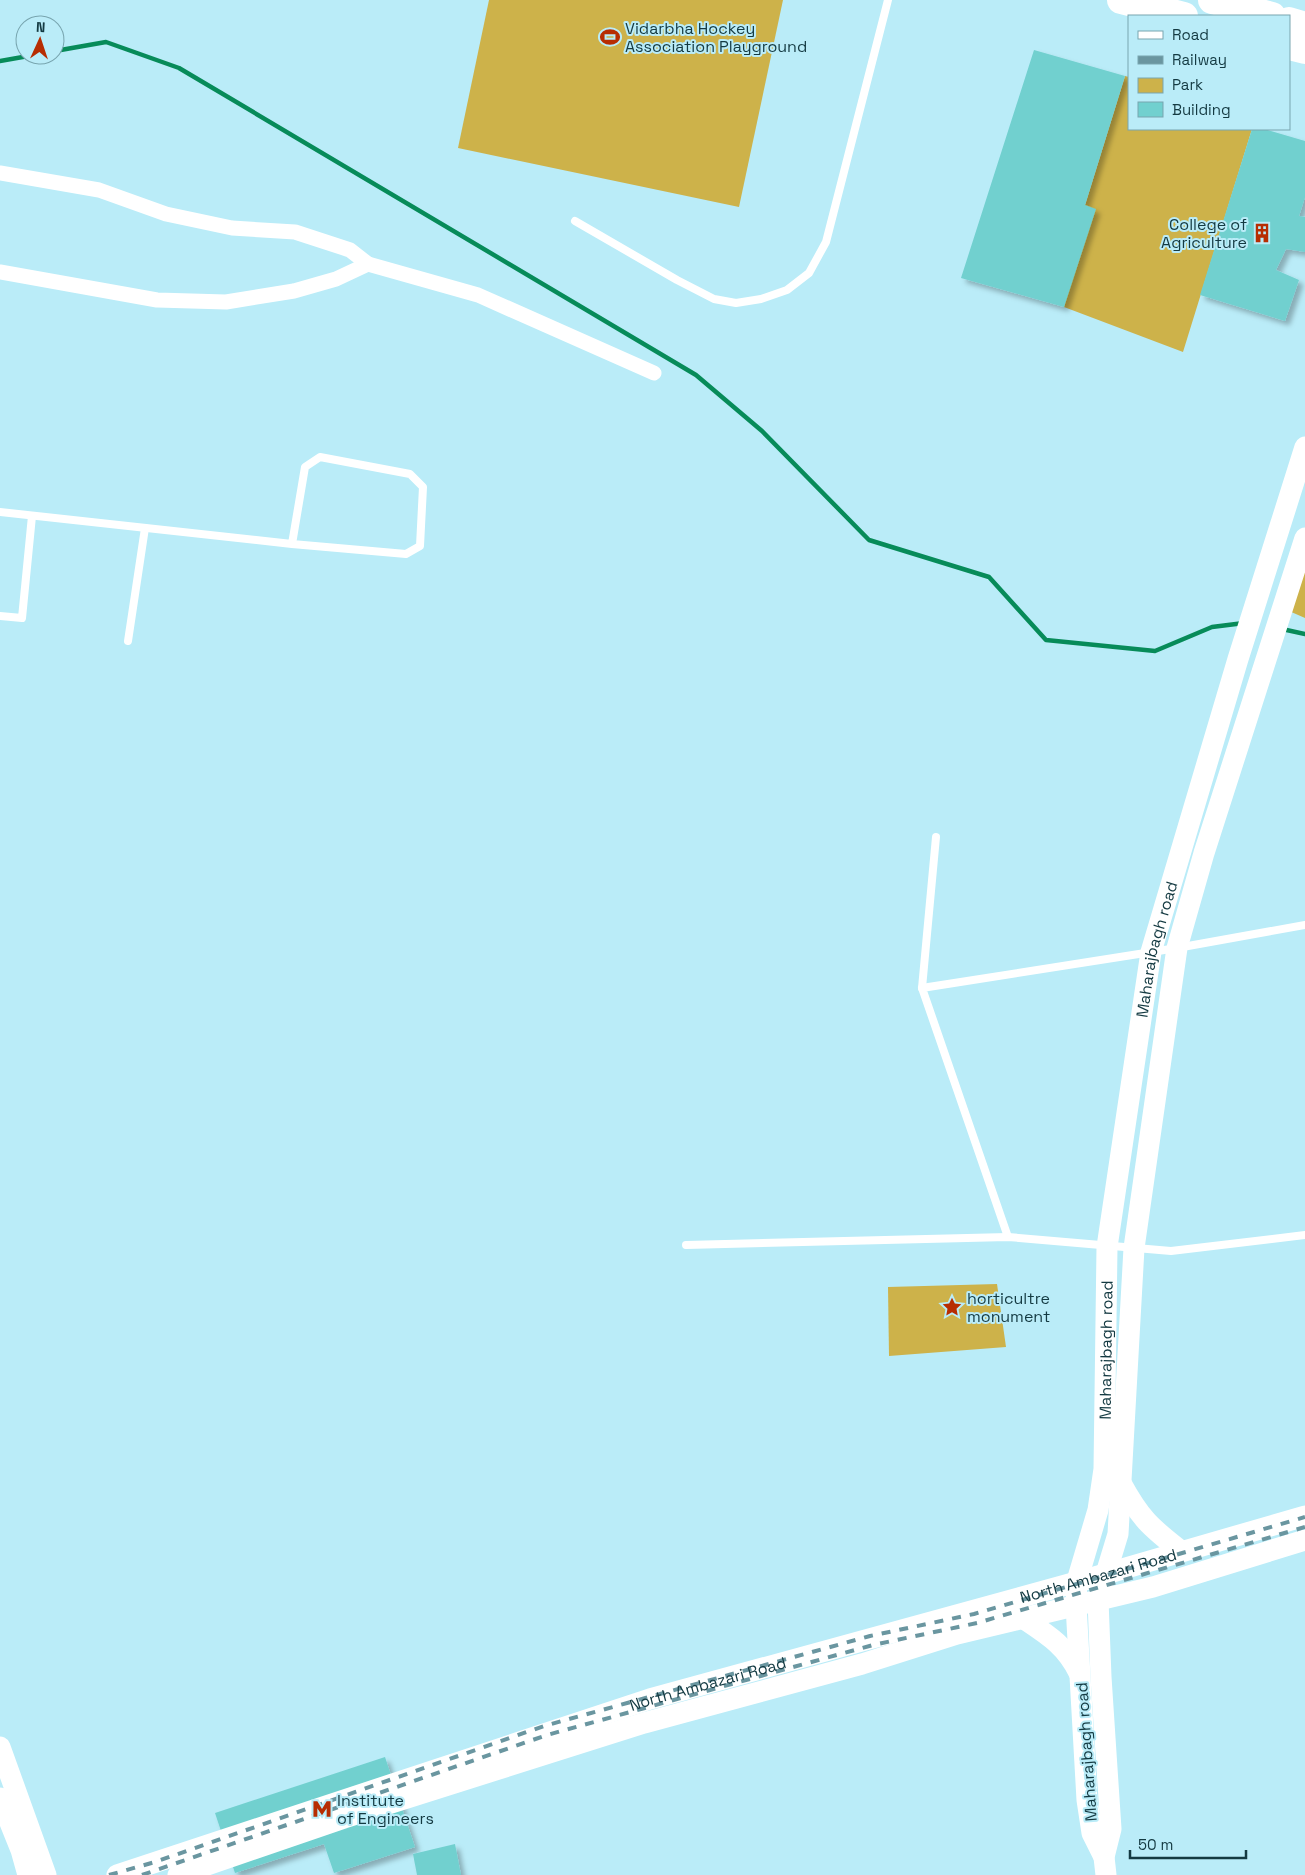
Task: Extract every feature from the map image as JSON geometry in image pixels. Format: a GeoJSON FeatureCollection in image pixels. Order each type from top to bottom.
{"type":"FeatureCollection","features":[{"type":"Feature","properties":{"kind":"highway"},"geometry":{"type":"LineString","coordinates":[[1121,0],[1180,15]]}},
{"type":"Feature","properties":{"kind":"highway"},"geometry":{"type":"LineString","coordinates":[[1212,0],[1248,4],[1270,15]]}},
{"type":"Feature","properties":{"kind":"highway"},"geometry":{"type":"LineString","coordinates":[[1290,21],[1305,26]]}},
{"type":"Feature","properties":{"kind":"highway"},"geometry":{"type":"LineString","coordinates":[[1290,46],[1305,50]]}},
{"type":"Feature","properties":{"kind":"main road","name":"Maharajbagh road"},"geometry":{"type":"LineString","coordinates":[[1105,1866],[1092,1833],[1087,1800],[1076,1605],[1077,1581],[1098,1510],[1104,1469],[1107,1247],[1151,952],[1238,660],[1305,447]]}},
{"type":"Feature","properties":{"kind":"main road","name":"Maharajbagh road"},"geometry":{"type":"LineString","coordinates":[[1105,1866],[1111,1829],[1100,1677],[1098,1600],[1118,1534],[1134,1248],[1176,948],[1263,666],[1305,538]]}},
{"type":"Feature","properties":{"kind":"main road"},"geometry":{"type":"LineString","coordinates":[[1121,1483],[1137,1513],[1154,1530],[1181,1551]]}},
{"type":"Feature","properties":{"kind":"main road","name":"North Ambazari Road"},"geometry":{"type":"LineString","coordinates":[[117,1875],[650,1699],[1305,1516]]}},
{"type":"Feature","properties":{"kind":"main road","name":"North Ambazari Road"},"geometry":{"type":"LineString","coordinates":[[178,1875],[546,1752],[644,1723],[862,1664],[957,1634],[1152,1587],[1305,1540]]}},
{"type":"Feature","properties":{"kind":"main road"},"geometry":{"type":"LineString","coordinates":[[1024,1619],[1054,1640],[1071,1656],[1080,1676]]}},
{"type":"Feature","properties":{"kind":"main road"},"geometry":{"type":"LineString","coordinates":[[0,1747],[46,1875]]}},
{"type":"Feature","properties":{"kind":"main road"},"geometry":{"type":"LineString","coordinates":[[0,1798],[21,1850],[28,1875]]}},
{"type":"Feature","properties":{"kind":"street"},"geometry":{"type":"LineString","coordinates":[[0,173],[99,190],[166,214],[232,228],[295,232],[350,250],[368,264],[478,295],[654,373]]}},
{"type":"Feature","properties":{"kind":"street"},"geometry":{"type":"LineString","coordinates":[[0,272],[156,300],[226,302],[302,288],[336,279],[368,264]]}},
{"type":"Feature","properties":{"kind":"lane"},"geometry":{"type":"LineString","coordinates":[[575,220],[677,280],[714,299],[736,303],[761,299],[787,290],[809,273],[826,242],[888,0]]}},
{"type":"Feature","properties":{"kind":"lane"},"geometry":{"type":"LineString","coordinates":[[0,512],[292,544],[406,554],[420,546],[423,487],[410,474],[320,456],[305,467],[292,544]]}},
{"type":"Feature","properties":{"kind":"lane"},"geometry":{"type":"LineString","coordinates":[[0,616],[22,618],[32,516]]}},
{"type":"Feature","properties":{"kind":"lane"},"geometry":{"type":"LineString","coordinates":[[128,641],[145,528]]}},
{"type":"Feature","properties":{"kind":"lane"},"geometry":{"type":"LineString","coordinates":[[936,837],[922,988],[1008,1238]]}},
{"type":"Feature","properties":{"kind":"lane"},"geometry":{"type":"LineString","coordinates":[[922,988],[1176,948],[1305,925]]}},
{"type":"Feature","properties":{"kind":"lane"},"geometry":{"type":"LineString","coordinates":[[686,1245],[1008,1238],[1171,1251],[1305,1235]]}},
{"type":"Feature","properties":{"kind":"green space"},"geometry":{"type":"Polygon","coordinates":[[[489,0],[783,0],[739,207],[458,148],[489,0]]]}},
{"type":"Feature","properties":{"kind":"green space"},"geometry":{"type":"Polygon","coordinates":[[[1125,76],[1128,77],[1128,130],[1252,130],[1183,352],[1064,307],[1085,205],[1125,76]]]}},
{"type":"Feature","properties":{"kind":"green space"},"geometry":{"type":"Polygon","coordinates":[[[1305,564],[1305,618],[1289,611],[1305,564]]]}},
{"type":"Feature","properties":{"kind":"green space"},"geometry":{"type":"Polygon","coordinates":[[[997,1284],[1006,1347],[889,1356],[888,1287],[997,1284]]]}},
{"type":"Feature","properties":{"kind":"building"},"geometry":{"type":"Polygon","coordinates":[[[1034,50],[1125,76],[1085,205],[1096,209],[1064,307],[961,278],[1034,50]]]}},
{"type":"Feature","properties":{"kind":"building","name":"College of Agriculture"},"geometry":{"type":"Polygon","coordinates":[[[1252,130],[1267,130],[1305,141],[1305,197],[1299,216],[1305,217],[1305,252],[1286,249],[1276,270],[1299,280],[1285,321],[1200,295],[1252,130]]]}},
{"type":"Feature","properties":{"kind":"building"},"geometry":{"type":"Polygon","coordinates":[[[385,1757],[415,1847],[334,1873],[324,1844],[235,1873],[215,1813],[385,1757]]]}},
{"type":"Feature","properties":{"kind":"building"},"geometry":{"type":"Polygon","coordinates":[[[455,1844],[461,1875],[417,1875],[413,1854],[455,1844]]]}},
{"type":"Feature","properties":{"kind":"waterway"},"geometry":{"type":"LineString","coordinates":[[65,49],[106,42],[179,68],[696,375],[762,431],[869,540],[989,577],[1046,640],[1155,651],[1212,627],[1244,623]]}},
{"type":"Feature","properties":{"kind":"waterway"},"geometry":{"type":"LineString","coordinates":[[0,61],[15,58]]}},
{"type":"Feature","properties":{"kind":"waterway"},"geometry":{"type":"LineString","coordinates":[[1282,629],[1305,634]]}},
{"type":"Feature","properties":{"kind":"railway"},"geometry":{"type":"LineString","coordinates":[[109,1875],[155,1862],[544,1726],[870,1636],[974,1614],[1305,1517]]}},
{"type":"Feature","properties":{"kind":"railway"},"geometry":{"type":"LineString","coordinates":[[142,1875],[547,1735],[873,1645],[977,1623],[1305,1527]]}},
{"type":"Feature","properties":{"kind":"place","name":"Vidarbha Hockey Association Playground"},"geometry":{"type":"Point","coordinates":[610,37]}},
{"type":"Feature","properties":{"kind":"place","name":"College of Agriculture"},"geometry":{"type":"Point","coordinates":[1262,233]}},
{"type":"Feature","properties":{"kind":"place","name":"horticultre monument"},"geometry":{"type":"Point","coordinates":[952,1307]}},
{"type":"Feature","properties":{"kind":"place","name":"Institute of Engineers"},"geometry":{"type":"Point","coordinates":[322,1809]}}]}
